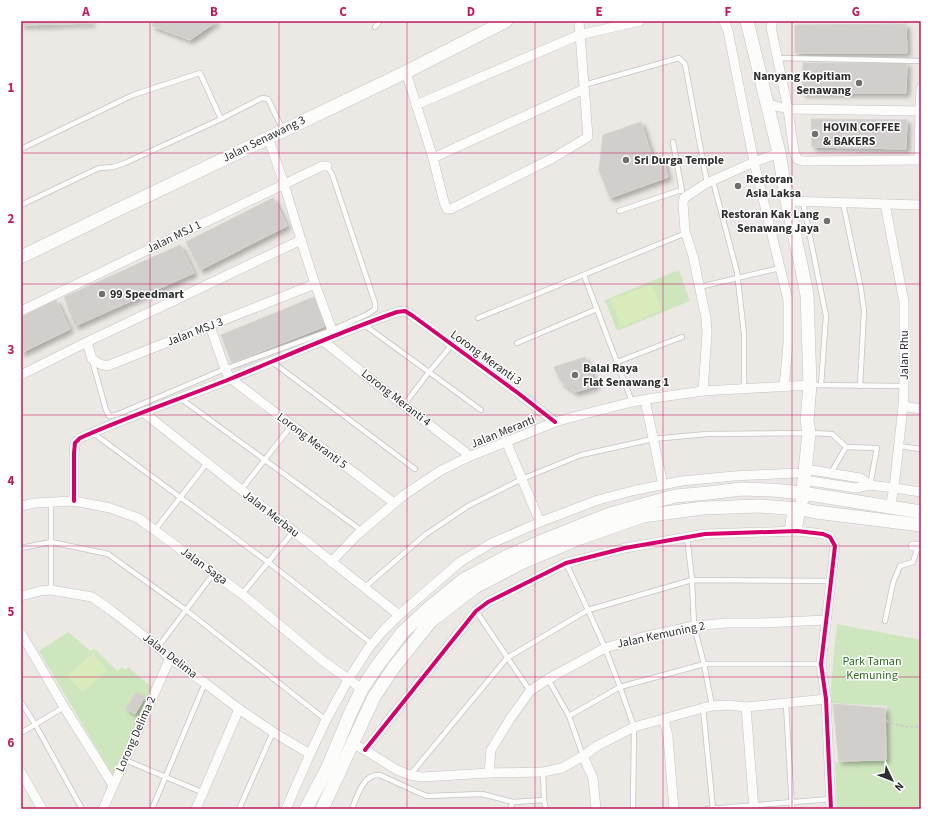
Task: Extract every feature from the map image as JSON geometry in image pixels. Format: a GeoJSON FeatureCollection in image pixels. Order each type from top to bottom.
{"type":"FeatureCollection","features":[{"type":"Feature","properties":{"kind":"street","name":"Jalan Senawang 3"},"geometry":{"type":"LineString","coordinates":[[21,257],[122,207],[406,72],[506,21]]}},
{"type":"Feature","properties":{"kind":"street"},"geometry":{"type":"LineString","coordinates":[[416,105],[580,35],[640,21]]}},
{"type":"Feature","properties":{"kind":"street"},"geometry":{"type":"LineString","coordinates":[[724,21],[728,31],[754,162],[788,300],[788,344],[784,387]]}},
{"type":"Feature","properties":{"kind":"street"},"geometry":{"type":"LineString","coordinates":[[747,21],[779,153],[787,201],[807,295],[816,385],[806,428],[793,531]]}},
{"type":"Feature","properties":{"kind":"street"},"geometry":{"type":"LineString","coordinates":[[773,21],[771,27],[788,108],[794,152],[797,159],[803,161],[920,160],[921,88]]}},
{"type":"Feature","properties":{"kind":"street"},"geometry":{"type":"LineString","coordinates":[[406,72],[433,158],[444,202],[447,209],[451,209],[553,158],[588,137],[578,22]]}},
{"type":"Feature","properties":{"kind":"street"},"geometry":{"type":"LineString","coordinates":[[433,158],[584,87]]}},
{"type":"Feature","properties":{"kind":"street"},"geometry":{"type":"LineString","coordinates":[[768,104],[788,108],[920,110]]}},
{"type":"Feature","properties":{"kind":"street"},"geometry":{"type":"LineString","coordinates":[[268,137],[315,284],[332,330]]}},
{"type":"Feature","properties":{"kind":"street"},"geometry":{"type":"LineString","coordinates":[[703,391],[707,333],[706,318],[693,256],[686,233],[683,194],[693,192],[710,182],[754,162],[779,153]]}},
{"type":"Feature","properties":{"kind":"street","name":"Jalan MSJ 1"},"geometry":{"type":"LineString","coordinates":[[21,311],[284,184],[322,166],[327,166]]}},
{"type":"Feature","properties":{"kind":"street"},"geometry":{"type":"LineString","coordinates":[[787,201],[921,205]]}},
{"type":"Feature","properties":{"kind":"street","name":"Jalan Rhu"},"geometry":{"type":"LineString","coordinates":[[885,204],[904,302],[903,406],[894,488],[890,507]]}},
{"type":"Feature","properties":{"kind":"street"},"geometry":{"type":"LineString","coordinates":[[21,375],[301,240]]}},
{"type":"Feature","properties":{"kind":"street","name":"Jalan MSJ 3"},"geometry":{"type":"LineString","coordinates":[[92,360],[107,366],[315,284]]}},
{"type":"Feature","properties":{"kind":"street","name":"Lorong Meranti 3"},"geometry":{"type":"LineString","coordinates":[[363,324],[397,312],[405,311],[518,393],[555,422]]}},
{"type":"Feature","properties":{"kind":"street"},"geometry":{"type":"LineString","coordinates":[[74,501],[74,453],[75,443],[80,438],[363,324]]}},
{"type":"Feature","properties":{"kind":"street"},"geometry":{"type":"LineString","coordinates":[[210,326],[225,369],[230,378]]}},
{"type":"Feature","properties":{"kind":"street","name":"Lorong Meranti 4"},"geometry":{"type":"LineString","coordinates":[[322,340],[404,406],[465,452],[468,457]]}},
{"type":"Feature","properties":{"kind":"street"},"geometry":{"type":"LineString","coordinates":[[87,342],[92,360]]}},
{"type":"Feature","properties":{"kind":"street","name":"Lorong Meranti 5"},"geometry":{"type":"LineString","coordinates":[[230,378],[394,503]]}},
{"type":"Feature","properties":{"kind":"street","name":"Jalan Meranti"},"geometry":{"type":"LineString","coordinates":[[332,562],[362,531],[394,503],[440,472],[468,457],[555,422],[573,416],[632,402],[703,391],[816,385]]}},
{"type":"Feature","properties":{"kind":"street"},"geometry":{"type":"LineString","coordinates":[[645,400],[663,485]]}},
{"type":"Feature","properties":{"kind":"street"},"geometry":{"type":"LineString","coordinates":[[903,406],[921,409]]}},
{"type":"Feature","properties":{"kind":"street","name":"Jalan Merbau"},"geometry":{"type":"LineString","coordinates":[[143,412],[398,615]]}},
{"type":"Feature","properties":{"kind":"street"},"geometry":{"type":"LineString","coordinates":[[506,441],[540,522]]}},
{"type":"Feature","properties":{"kind":"street"},"geometry":{"type":"LineString","coordinates":[[306,809],[328,767],[362,689],[375,670],[403,632],[430,607],[463,580],[508,556],[610,514],[675,496],[741,490],[772,490],[831,473],[860,478],[870,486]]}},
{"type":"Feature","properties":{"kind":"street"},"geometry":{"type":"LineString","coordinates":[[286,809],[326,720],[348,680],[372,644],[398,615],[460,562],[490,544],[540,522],[598,500],[636,490],[682,481],[734,476],[800,481],[856,488],[870,486],[894,488],[921,492]]}},
{"type":"Feature","properties":{"kind":"street"},"geometry":{"type":"LineString","coordinates":[[800,481],[821,496],[921,512]]}},
{"type":"Feature","properties":{"kind":"street"},"geometry":{"type":"LineString","coordinates":[[821,496],[818,488],[830,484]]}},
{"type":"Feature","properties":{"kind":"street","name":"Jalan Saga"},"geometry":{"type":"LineString","coordinates":[[21,506],[35,503],[74,501],[110,508],[138,518],[242,594],[323,661],[362,689]]}},
{"type":"Feature","properties":{"kind":"street"},"geometry":{"type":"LineString","coordinates":[[322,809],[374,698],[394,667],[431,621],[475,587],[521,563],[580,538],[643,516],[703,508],[760,506],[796,509],[921,525]]}},
{"type":"Feature","properties":{"kind":"street"},"geometry":{"type":"LineString","coordinates":[[366,750],[476,611],[488,602],[566,563],[624,548],[687,536],[793,531],[823,534],[830,537],[834,546],[821,664],[826,699],[831,809]]}},
{"type":"Feature","properties":{"kind":"street","name":"Jalan Delima"},"geometry":{"type":"LineString","coordinates":[[21,596],[51,590],[92,597],[112,611],[170,658],[239,709],[273,732],[310,754]]}},
{"type":"Feature","properties":{"kind":"street","name":"Jalan Kemuning 2"},"geometry":{"type":"LineString","coordinates":[[489,773],[491,750],[510,719],[530,691],[548,679],[605,648],[643,637],[694,626],[726,623],[826,620]]}},
{"type":"Feature","properties":{"kind":"street"},"geometry":{"type":"LineString","coordinates":[[21,633],[64,707],[114,785]]}},
{"type":"Feature","properties":{"kind":"street","name":"Lorong Delima 2"},"geometry":{"type":"LineString","coordinates":[[103,809],[170,658]]}},
{"type":"Feature","properties":{"kind":"street"},"geometry":{"type":"LineString","coordinates":[[353,744],[366,750],[397,770],[410,775],[422,777],[489,773],[543,772],[562,768],[583,756],[596,746],[634,727],[708,707],[728,705],[746,707],[826,699]]}},
{"type":"Feature","properties":{"kind":"street"},"geometry":{"type":"LineString","coordinates":[[746,707],[754,807]]}},
{"type":"Feature","properties":{"kind":"street"},"geometry":{"type":"LineString","coordinates":[[196,809],[239,709]]}},
{"type":"Feature","properties":{"kind":"street"},"geometry":{"type":"LineString","coordinates":[[664,719],[668,737],[674,809]]}},
{"type":"Feature","properties":{"kind":"street"},"geometry":{"type":"LineString","coordinates":[[583,756],[593,778],[596,809]]}},
{"type":"Feature","properties":{"kind":"street"},"geometry":{"type":"LineString","coordinates":[[22,778],[42,809]]}},
{"type":"Feature","properties":{"kind":"lane"},"geometry":{"type":"LineString","coordinates":[[375,27],[380,21]]}},
{"type":"Feature","properties":{"kind":"lane"},"geometry":{"type":"LineString","coordinates":[[584,87],[679,58],[685,64],[710,182],[737,272],[744,334],[744,389]]}},
{"type":"Feature","properties":{"kind":"lane"},"geometry":{"type":"LineString","coordinates":[[778,58],[921,61]]}},
{"type":"Feature","properties":{"kind":"lane"},"geometry":{"type":"LineString","coordinates":[[21,149],[133,95],[200,73],[221,120]]}},
{"type":"Feature","properties":{"kind":"lane"},"geometry":{"type":"LineString","coordinates":[[21,205],[99,168],[113,167],[125,163],[221,120],[262,98],[268,99],[283,130]]}},
{"type":"Feature","properties":{"kind":"lane"},"geometry":{"type":"LineString","coordinates":[[619,211],[683,194],[673,142]]}},
{"type":"Feature","properties":{"kind":"lane"},"geometry":{"type":"LineString","coordinates":[[92,360],[106,410],[110,416],[116,415],[225,369],[332,330],[374,310],[375,303],[332,174],[327,166]]}},
{"type":"Feature","properties":{"kind":"lane"},"geometry":{"type":"LineString","coordinates":[[803,202],[826,316],[816,385],[904,386]]}},
{"type":"Feature","properties":{"kind":"lane"},"geometry":{"type":"LineString","coordinates":[[843,203],[861,289],[864,311],[860,386]]}},
{"type":"Feature","properties":{"kind":"lane"},"geometry":{"type":"LineString","coordinates":[[478,318],[686,233]]}},
{"type":"Feature","properties":{"kind":"lane"},"geometry":{"type":"LineString","coordinates":[[699,287],[780,268]]}},
{"type":"Feature","properties":{"kind":"lane"},"geometry":{"type":"LineString","coordinates":[[584,275],[632,402]]}},
{"type":"Feature","properties":{"kind":"lane"},"geometry":{"type":"LineString","coordinates":[[517,343],[597,309]]}},
{"type":"Feature","properties":{"kind":"lane"},"geometry":{"type":"LineString","coordinates":[[363,324],[481,410]]}},
{"type":"Feature","properties":{"kind":"lane"},"geometry":{"type":"LineString","coordinates":[[617,362],[682,337]]}},
{"type":"Feature","properties":{"kind":"lane"},"geometry":{"type":"LineString","coordinates":[[404,406],[429,372],[452,345]]}},
{"type":"Feature","properties":{"kind":"lane"},"geometry":{"type":"LineString","coordinates":[[271,361],[415,469]]}},
{"type":"Feature","properties":{"kind":"lane"},"geometry":{"type":"LineString","coordinates":[[180,398],[362,531]]}},
{"type":"Feature","properties":{"kind":"lane"},"geometry":{"type":"LineString","coordinates":[[241,490],[292,425]]}},
{"type":"Feature","properties":{"kind":"lane"},"geometry":{"type":"LineString","coordinates":[[364,588],[425,536],[468,506],[522,479],[581,455],[653,439],[806,428],[832,434],[846,447],[877,448],[870,486]]}},
{"type":"Feature","properties":{"kind":"lane"},"geometry":{"type":"LineString","coordinates":[[93,433],[268,562],[372,644]]}},
{"type":"Feature","properties":{"kind":"lane"},"geometry":{"type":"LineString","coordinates":[[898,446],[921,449]]}},
{"type":"Feature","properties":{"kind":"lane"},"geometry":{"type":"LineString","coordinates":[[831,473],[846,447]]}},
{"type":"Feature","properties":{"kind":"lane"},"geometry":{"type":"LineString","coordinates":[[155,530],[206,463]]}},
{"type":"Feature","properties":{"kind":"lane"},"geometry":{"type":"LineString","coordinates":[[51,502],[51,590]]}},
{"type":"Feature","properties":{"kind":"lane"},"geometry":{"type":"LineString","coordinates":[[242,594],[293,532]]}},
{"type":"Feature","properties":{"kind":"lane"},"geometry":{"type":"LineString","coordinates":[[687,536],[692,580],[694,626],[704,664],[708,707],[713,809]]}},
{"type":"Feature","properties":{"kind":"lane"},"geometry":{"type":"LineString","coordinates":[[21,548],[51,542],[108,554],[186,610],[326,720]]}},
{"type":"Feature","properties":{"kind":"lane"},"geometry":{"type":"LineString","coordinates":[[886,621],[893,583],[900,566],[913,562],[918,546]]}},
{"type":"Feature","properties":{"kind":"lane"},"geometry":{"type":"LineString","coordinates":[[566,563],[605,648],[634,727],[633,809]]}},
{"type":"Feature","properties":{"kind":"lane"},"geometry":{"type":"LineString","coordinates":[[158,647],[214,573]]}},
{"type":"Feature","properties":{"kind":"lane"},"geometry":{"type":"LineString","coordinates":[[410,775],[508,658],[588,610],[692,580],[831,581]]}},
{"type":"Feature","properties":{"kind":"lane"},"geometry":{"type":"LineString","coordinates":[[476,611],[530,691]]}},
{"type":"Feature","properties":{"kind":"lane"},"geometry":{"type":"LineString","coordinates":[[569,716],[620,687],[704,664],[821,664]]}},
{"type":"Feature","properties":{"kind":"lane"},"geometry":{"type":"LineString","coordinates":[[548,679],[569,716],[583,756]]}},
{"type":"Feature","properties":{"kind":"lane"},"geometry":{"type":"LineString","coordinates":[[152,809],[205,684]]}},
{"type":"Feature","properties":{"kind":"lane"},"geometry":{"type":"LineString","coordinates":[[21,702],[35,724],[82,809]]}},
{"type":"Feature","properties":{"kind":"lane"},"geometry":{"type":"LineString","coordinates":[[786,704],[792,809]]}},
{"type":"Feature","properties":{"kind":"lane"},"geometry":{"type":"LineString","coordinates":[[21,733],[64,707]]}},
{"type":"Feature","properties":{"kind":"lane"},"geometry":{"type":"LineString","coordinates":[[239,809],[273,732]]}},
{"type":"Feature","properties":{"kind":"lane"},"geometry":{"type":"LineString","coordinates":[[125,760],[204,793]]}},
{"type":"Feature","properties":{"kind":"lane"},"geometry":{"type":"LineString","coordinates":[[543,772],[544,800],[546,809]]}},
{"type":"Feature","properties":{"kind":"lane"},"geometry":{"type":"LineString","coordinates":[[352,809],[364,782],[374,775],[380,775],[427,796],[482,794],[512,802],[544,800]]}},
{"type":"Feature","properties":{"kind":"lane"},"geometry":{"type":"LineString","coordinates":[[707,809],[754,807],[831,799]]}},
{"type":"Feature","properties":{"kind":"lane"},"geometry":{"type":"LineString","coordinates":[[510,809],[512,802]]}},
{"type":"Feature","properties":{"kind":"path"},"geometry":{"type":"LineString","coordinates":[[886,721],[912,728],[921,726]]}},
{"type":"Feature","properties":{"kind":"green space"},"geometry":{"type":"Polygon","coordinates":[[[679,270],[690,301],[617,331],[605,300],[679,270]]]}},
{"type":"Feature","properties":{"kind":"green space"},"geometry":{"type":"Polygon","coordinates":[[[652,284],[662,310],[621,327],[610,300],[652,284]]]}},
{"type":"Feature","properties":{"kind":"green space","name":"Park Taman Kemuning"},"geometry":{"type":"Polygon","coordinates":[[[837,624],[921,640],[921,809],[837,809],[835,762],[887,760],[887,706],[830,703],[837,624]]]}},
{"type":"Feature","properties":{"kind":"green space"},"geometry":{"type":"Polygon","coordinates":[[[68,632],[90,651],[95,649],[117,671],[122,667],[125,670],[128,667],[153,688],[115,779],[39,651],[68,632]],[[93,654],[68,676],[82,692],[107,671],[93,654]]]}},
{"type":"Feature","properties":{"kind":"green space"},"geometry":{"type":"Polygon","coordinates":[[[93,655],[107,671],[82,692],[68,676],[93,655]]]}},
{"type":"Feature","properties":{"kind":"building"},"geometry":{"type":"Polygon","coordinates":[[[21,21],[92,21],[92,23],[21,25],[21,21]]]}},
{"type":"Feature","properties":{"kind":"building"},"geometry":{"type":"Polygon","coordinates":[[[154,21],[217,21],[190,40],[152,26],[154,21]]]}},
{"type":"Feature","properties":{"kind":"building"},"geometry":{"type":"Polygon","coordinates":[[[906,24],[907,53],[795,53],[795,25],[906,24]]]}},
{"type":"Feature","properties":{"kind":"building"},"geometry":{"type":"Polygon","coordinates":[[[803,63],[907,63],[906,93],[802,93],[803,63]]]}},
{"type":"Feature","properties":{"kind":"building"},"geometry":{"type":"Polygon","coordinates":[[[811,119],[907,120],[906,149],[812,147],[811,119]]]}},
{"type":"Feature","properties":{"kind":"building","name":"Sri Durga Temple"},"geometry":{"type":"Polygon","coordinates":[[[641,122],[653,160],[663,159],[668,177],[610,198],[599,170],[603,135],[641,122]]]}},
{"type":"Feature","properties":{"kind":"building"},"geometry":{"type":"Polygon","coordinates":[[[273,198],[287,226],[200,270],[186,242],[273,198]]]}},
{"type":"Feature","properties":{"kind":"building"},"geometry":{"type":"Polygon","coordinates":[[[180,245],[194,273],[75,326],[64,297],[180,245]]]}},
{"type":"Feature","properties":{"kind":"building"},"geometry":{"type":"Polygon","coordinates":[[[314,297],[325,326],[232,363],[221,335],[314,297]]]}},
{"type":"Feature","properties":{"kind":"building"},"geometry":{"type":"Polygon","coordinates":[[[56,300],[70,329],[21,353],[21,317],[56,300]]]}},
{"type":"Feature","properties":{"kind":"building","name":"Balai Raya Flat Senawang 1"},"geometry":{"type":"Polygon","coordinates":[[[585,357],[596,386],[575,392],[562,383],[554,367],[585,357]]]}},
{"type":"Feature","properties":{"kind":"building"},"geometry":{"type":"Polygon","coordinates":[[[136,692],[145,697],[135,714],[126,709],[136,692]]]}},
{"type":"Feature","properties":{"kind":"building"},"geometry":{"type":"Polygon","coordinates":[[[833,704],[885,708],[886,760],[839,761],[833,704]]]}},
{"type":"Feature","properties":{"kind":"cycle path"},"geometry":{"type":"LineString","coordinates":[[74,501],[74,453],[75,443],[80,438],[397,312],[405,311],[413,316],[555,422]]}},
{"type":"Feature","properties":{"kind":"cycle path"},"geometry":{"type":"LineString","coordinates":[[365,750],[476,611],[488,602],[566,563],[625,548],[705,534],[797,531],[823,534],[830,537],[835,546],[821,664],[826,699],[831,809]]}},
{"type":"Feature","properties":{"kind":"place","name":"Nanyang Kopitiam Senawang"},"geometry":{"type":"Point","coordinates":[859,83]}},
{"type":"Feature","properties":{"kind":"place","name":"HOVIN COFFEE & BAKERS"},"geometry":{"type":"Point","coordinates":[815,134]}},
{"type":"Feature","properties":{"kind":"place","name":"Sri Durga Temple"},"geometry":{"type":"Point","coordinates":[626,160]}},
{"type":"Feature","properties":{"kind":"place","name":"Restoran Asia Laksa"},"geometry":{"type":"Point","coordinates":[738,186]}},
{"type":"Feature","properties":{"kind":"place","name":"Restoran Kak Lang Senawang Jaya"},"geometry":{"type":"Point","coordinates":[827,221]}},
{"type":"Feature","properties":{"kind":"place","name":"99 Speedmart"},"geometry":{"type":"Point","coordinates":[102,294]}},
{"type":"Feature","properties":{"kind":"place","name":"Balai Raya Flat Senawang 1"},"geometry":{"type":"Point","coordinates":[575,375]}}]}
